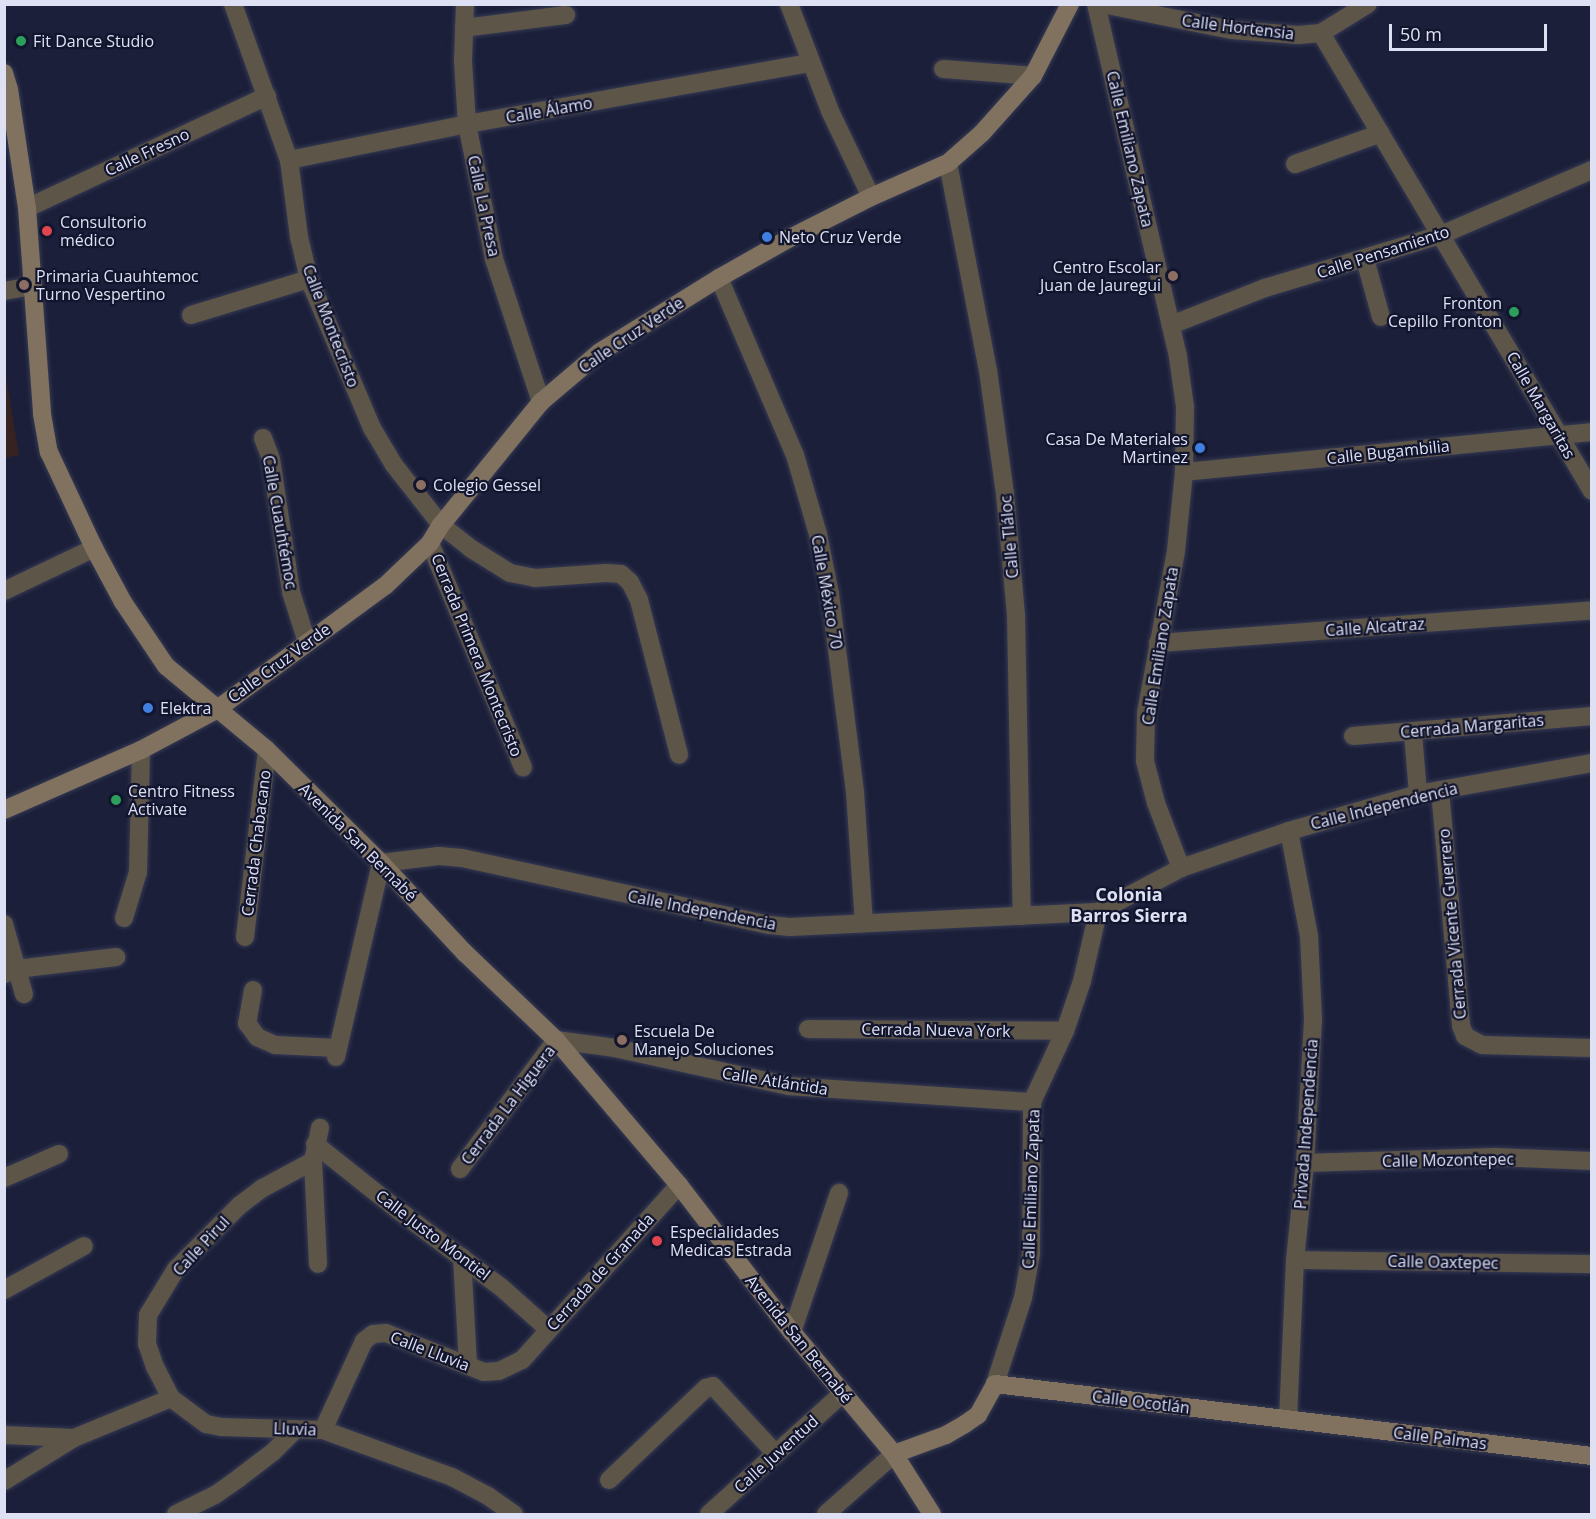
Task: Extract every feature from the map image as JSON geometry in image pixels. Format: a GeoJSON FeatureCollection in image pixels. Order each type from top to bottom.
{"type":"FeatureCollection","features":[{"type":"Feature","properties":{"kind":"street","name":"Calle Montecristo"},"geometry":{"type":"LineString","coordinates":[[233,4],[289,160],[299,237],[309,279],[372,428],[394,465],[441,525],[470,548],[518,576],[535,578],[606,573],[621,574],[630,582],[639,600],[679,755]]}},
{"type":"Feature","properties":{"kind":"street","name":"Calle La Presa"},"geometry":{"type":"LineString","coordinates":[[465,4],[467,124],[494,259],[541,402]]}},
{"type":"Feature","properties":{"kind":"street"},"geometry":{"type":"LineString","coordinates":[[789,4],[810,63],[872,197]]}},
{"type":"Feature","properties":{"kind":"street","name":"Calle Cruz Verde"},"geometry":{"type":"LineString","coordinates":[[4,810],[141,750],[216,710],[385,586],[430,543],[441,525],[541,402],[600,352],[719,278],[872,197],[948,163],[988,127],[1033,76],[1070,4]]}},
{"type":"Feature","properties":{"kind":"street","name":"Calle Emiliano Zapata"},"geometry":{"type":"LineString","coordinates":[[1096,4],[1171,325],[1185,407],[1184,472],[1176,551],[1146,713],[1145,761],[1156,803],[1181,868]]}},
{"type":"Feature","properties":{"kind":"street","name":"Calle Hortensia"},"geometry":{"type":"LineString","coordinates":[[1102,4],[1232,30],[1274,35],[1321,33],[1368,4]]}},
{"type":"Feature","properties":{"kind":"street"},"geometry":{"type":"LineString","coordinates":[[464,28],[566,15]]}},
{"type":"Feature","properties":{"kind":"street","name":"Calle Margaritas"},"geometry":{"type":"LineString","coordinates":[[1321,33],[1592,491]]}},
{"type":"Feature","properties":{"kind":"street","name":"Calle Álamo"},"geometry":{"type":"LineString","coordinates":[[289,160],[467,124],[810,63]]}},
{"type":"Feature","properties":{"kind":"street"},"geometry":{"type":"LineString","coordinates":[[944,69],[1033,76]]}},
{"type":"Feature","properties":{"kind":"street","name":"Avenida San Bernabé"},"geometry":{"type":"LineString","coordinates":[[6,84],[27,208],[42,414],[50,452],[94,548],[123,602],[166,666],[216,710],[267,750],[381,863],[465,953],[556,1040],[679,1185],[792,1332],[894,1454],[933,1515]]}},
{"type":"Feature","properties":{"kind":"street","name":"Calle Fresno"},"geometry":{"type":"LineString","coordinates":[[27,208],[267,96]]}},
{"type":"Feature","properties":{"kind":"street"},"geometry":{"type":"LineString","coordinates":[[1295,164],[1381,133]]}},
{"type":"Feature","properties":{"kind":"street","name":"Calle Tláloc"},"geometry":{"type":"LineString","coordinates":[[948,163],[988,370],[1005,494],[1016,615],[1022,916]]}},
{"type":"Feature","properties":{"kind":"street","name":"Calle Pensamiento"},"geometry":{"type":"LineString","coordinates":[[1171,325],[1265,288],[1441,235],[1592,170]]}},
{"type":"Feature","properties":{"kind":"street"},"geometry":{"type":"LineString","coordinates":[[1365,259],[1381,317]]}},
{"type":"Feature","properties":{"kind":"street","name":"Calle México 70"},"geometry":{"type":"LineString","coordinates":[[719,278],[795,455],[818,534],[830,594],[855,792],[864,923]]}},
{"type":"Feature","properties":{"kind":"street"},"geometry":{"type":"LineString","coordinates":[[191,315],[309,279]]}},
{"type":"Feature","properties":{"kind":"street"},"geometry":{"type":"LineString","coordinates":[[4,291],[32,286]]}},
{"type":"Feature","properties":{"kind":"street","name":"Calle Bugambilia"},"geometry":{"type":"LineString","coordinates":[[1184,472],[1592,432]]}},
{"type":"Feature","properties":{"kind":"street","name":"Calle Cuauhtémoc"},"geometry":{"type":"LineString","coordinates":[[263,438],[271,459],[291,592],[307,642]]}},
{"type":"Feature","properties":{"kind":"street","name":"Cerrada Primera Montecristo"},"geometry":{"type":"LineString","coordinates":[[430,543],[523,767]]}},
{"type":"Feature","properties":{"kind":"street"},"geometry":{"type":"LineString","coordinates":[[4,591],[94,548]]}},
{"type":"Feature","properties":{"kind":"street","name":"Calle Alcatraz"},"geometry":{"type":"LineString","coordinates":[[1158,643],[1592,610]]}},
{"type":"Feature","properties":{"kind":"street","name":"Cerrada Margaritas"},"geometry":{"type":"LineString","coordinates":[[1353,736],[1592,716]]}},
{"type":"Feature","properties":{"kind":"street"},"geometry":{"type":"LineString","coordinates":[[1413,732],[1418,794]]}},
{"type":"Feature","properties":{"kind":"street"},"geometry":{"type":"LineString","coordinates":[[124,918],[138,872],[141,750]]}},
{"type":"Feature","properties":{"kind":"street","name":"Cerrada Chabacano"},"geometry":{"type":"LineString","coordinates":[[245,937],[267,750]]}},
{"type":"Feature","properties":{"kind":"street","name":"Calle Independencia"},"geometry":{"type":"LineString","coordinates":[[1181,868],[1289,831],[1418,794],[1592,763]]}},
{"type":"Feature","properties":{"kind":"street","name":"Cerrada Vicente Guerrero"},"geometry":{"type":"LineString","coordinates":[[1440,790],[1461,1026],[1465,1036],[1482,1046],[1592,1048]]}},
{"type":"Feature","properties":{"kind":"street","name":"Privada Independencia"},"geometry":{"type":"LineString","coordinates":[[1287,1419],[1295,1260],[1305,1163],[1313,1018],[1309,936],[1289,831]]}},
{"type":"Feature","properties":{"kind":"street","name":"Calle Independencia"},"geometry":{"type":"LineString","coordinates":[[381,863],[439,856],[462,858],[770,926],[810,927],[1098,912]]}},
{"type":"Feature","properties":{"kind":"street"},"geometry":{"type":"LineString","coordinates":[[253,990],[248,1023],[257,1037],[275,1045],[337,1052],[381,863]]}},
{"type":"Feature","properties":{"kind":"street"},"geometry":{"type":"LineString","coordinates":[[1098,912],[1181,868]]}},
{"type":"Feature","properties":{"kind":"street","name":"Calle Emiliano Zapata"},"geometry":{"type":"LineString","coordinates":[[894,1454],[946,1436],[965,1424],[978,1414],[995,1384],[1023,1298],[1030,1262],[1032,1102],[1065,1031],[1082,981],[1098,912]]}},
{"type":"Feature","properties":{"kind":"street"},"geometry":{"type":"LineString","coordinates":[[4,924],[11,972],[24,994]]}},
{"type":"Feature","properties":{"kind":"street"},"geometry":{"type":"LineString","coordinates":[[11,972],[116,957]]}},
{"type":"Feature","properties":{"kind":"street","name":"Cerrada Nueva York"},"geometry":{"type":"LineString","coordinates":[[808,1029],[1065,1031]]}},
{"type":"Feature","properties":{"kind":"street","name":"Calle Atlántida"},"geometry":{"type":"LineString","coordinates":[[556,1040],[615,1048],[789,1086],[1032,1102]]}},
{"type":"Feature","properties":{"kind":"street","name":"Cerrada La Higuera"},"geometry":{"type":"LineString","coordinates":[[460,1169],[556,1040]]}},
{"type":"Feature","properties":{"kind":"street"},"geometry":{"type":"LineString","coordinates":[[316,1144],[318,1264]]}},
{"type":"Feature","properties":{"kind":"street","name":"Calle Justo Montiel"},"geometry":{"type":"LineString","coordinates":[[316,1144],[398,1210],[462,1257],[548,1329]]}},
{"type":"Feature","properties":{"kind":"street","name":"Calle Pirul"},"geometry":{"type":"LineString","coordinates":[[171,1398],[155,1368],[147,1344],[148,1315],[153,1306],[176,1269],[240,1205],[316,1144]]}},
{"type":"Feature","properties":{"kind":"street"},"geometry":{"type":"LineString","coordinates":[[4,1178],[59,1154]]}},
{"type":"Feature","properties":{"kind":"street","name":"Calle Mozontepec"},"geometry":{"type":"LineString","coordinates":[[1305,1163],[1495,1158],[1592,1161]]}},
{"type":"Feature","properties":{"kind":"street","name":"Cerrada de Granada"},"geometry":{"type":"LineString","coordinates":[[522,1360],[679,1185]]}},
{"type":"Feature","properties":{"kind":"street"},"geometry":{"type":"LineString","coordinates":[[792,1332],[839,1192]]}},
{"type":"Feature","properties":{"kind":"street"},"geometry":{"type":"LineString","coordinates":[[4,1290],[84,1246]]}},
{"type":"Feature","properties":{"kind":"street"},"geometry":{"type":"LineString","coordinates":[[462,1257],[468,1366]]}},
{"type":"Feature","properties":{"kind":"street","name":"Calle Oaxtepec"},"geometry":{"type":"LineString","coordinates":[[1295,1260],[1592,1264]]}},
{"type":"Feature","properties":{"kind":"street","name":"Calle Lluvia"},"geometry":{"type":"LineString","coordinates":[[324,1430],[364,1341],[373,1334],[386,1333],[484,1372],[499,1371],[522,1360]]}},
{"type":"Feature","properties":{"kind":"street","name":"Calle Ocotlán"},"geometry":{"type":"LineString","coordinates":[[995,1384],[1287,1419]]}},
{"type":"Feature","properties":{"kind":"street"},"geometry":{"type":"LineString","coordinates":[[609,1480],[706,1388],[713,1386],[776,1454]]}},
{"type":"Feature","properties":{"kind":"street","name":"Calle Juventud"},"geometry":{"type":"LineString","coordinates":[[709,1515],[842,1394]]}},
{"type":"Feature","properties":{"kind":"street"},"geometry":{"type":"LineString","coordinates":[[4,1481],[74,1438],[171,1398]]}},
{"type":"Feature","properties":{"kind":"street","name":"Lluvia"},"geometry":{"type":"LineString","coordinates":[[171,1398],[206,1424],[221,1427],[324,1430],[452,1477],[489,1496],[514,1515]]}},
{"type":"Feature","properties":{"kind":"street","name":"Calle Palmas"},"geometry":{"type":"LineString","coordinates":[[1287,1419],[1592,1456]]}},
{"type":"Feature","properties":{"kind":"street"},"geometry":{"type":"LineString","coordinates":[[176,1515],[215,1495],[239,1478],[273,1452],[295,1430]]}},
{"type":"Feature","properties":{"kind":"street"},"geometry":{"type":"LineString","coordinates":[[4,1435],[74,1438]]}},
{"type":"Feature","properties":{"kind":"street"},"geometry":{"type":"LineString","coordinates":[[826,1515],[894,1454]]}},
{"type":"Feature","properties":{"kind":"shaded area"},"geometry":{"type":"Polygon","coordinates":[[[4,366],[19,455],[5,458],[4,458],[4,366]]]}},
{"type":"Feature","properties":{"kind":"place","name":"Fit Dance Studio"},"geometry":{"type":"Point","coordinates":[21,41]}},
{"type":"Feature","properties":{"kind":"place","name":"Consultorio médico"},"geometry":{"type":"Point","coordinates":[47,231]}},
{"type":"Feature","properties":{"kind":"place","name":"Neto Cruz Verde"},"geometry":{"type":"Point","coordinates":[767,237]}},
{"type":"Feature","properties":{"kind":"place","name":"Centro Escolar Juan de Jauregui"},"geometry":{"type":"Point","coordinates":[1173,276]}},
{"type":"Feature","properties":{"kind":"place","name":"Primaria Cuauhtemoc Turno Vespertino"},"geometry":{"type":"Point","coordinates":[24,285]}},
{"type":"Feature","properties":{"kind":"place","name":"Fronton Cepillo Fronton"},"geometry":{"type":"Point","coordinates":[1514,312]}},
{"type":"Feature","properties":{"kind":"place","name":"Casa De Materiales Martinez"},"geometry":{"type":"Point","coordinates":[1200,448]}},
{"type":"Feature","properties":{"kind":"place","name":"Colegio Gessel"},"geometry":{"type":"Point","coordinates":[421,485]}},
{"type":"Feature","properties":{"kind":"place","name":"Elektra"},"geometry":{"type":"Point","coordinates":[148,708]}},
{"type":"Feature","properties":{"kind":"place","name":"Centro Fitness Activate"},"geometry":{"type":"Point","coordinates":[116,800]}},
{"type":"Feature","properties":{"kind":"place","name":"Escuela De Manejo Soluciones"},"geometry":{"type":"Point","coordinates":[622,1040]}},
{"type":"Feature","properties":{"kind":"place","name":"Especialidades Medicas Estrada"},"geometry":{"type":"Point","coordinates":[657,1241]}},
{"type":"Feature","properties":{"kind":"district","name":"Colonia Barros Sierra"},"geometry":{"type":"Point","coordinates":[1129,905]}}]}
